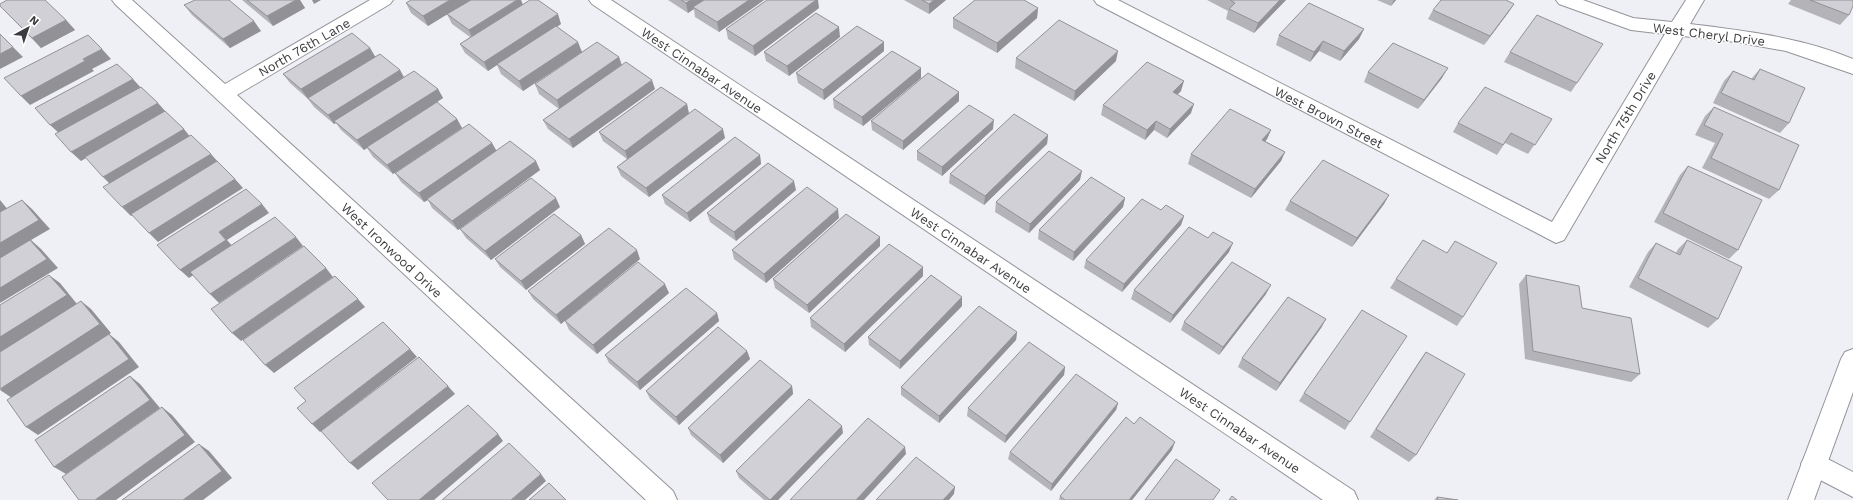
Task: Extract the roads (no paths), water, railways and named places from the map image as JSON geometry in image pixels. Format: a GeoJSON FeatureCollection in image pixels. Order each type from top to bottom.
{"type":"FeatureCollection","features":[{"type":"Feature","properties":{"kind":"street","name":"West Ironwood Drive"},"geometry":{"type":"LineString","coordinates":[[121,0],[664,500]]}},
{"type":"Feature","properties":{"kind":"street","name":"North 76th Lane"},"geometry":{"type":"LineString","coordinates":[[223,94],[384,0]]}},
{"type":"Feature","properties":{"kind":"street","name":"West Cinnabar Avenue"},"geometry":{"type":"LineString","coordinates":[[598,0],[1345,500]]}},
{"type":"Feature","properties":{"kind":"street","name":"West Brown Street"},"geometry":{"type":"LineString","coordinates":[[1103,0],[1556,234]]}},
{"type":"Feature","properties":{"kind":"street","name":"West Cheryl Drive"},"geometry":{"type":"LineString","coordinates":[[1566,0],[1631,24],[1677,31],[1736,36],[1786,45],[1839,61],[1853,67]]}},
{"type":"Feature","properties":{"kind":"street","name":"North 75th Drive"},"geometry":{"type":"LineString","coordinates":[[1556,234],[1695,0]]}},
{"type":"Feature","properties":{"kind":"street"},"geometry":{"type":"LineString","coordinates":[[1801,500],[1853,359]]}},
{"type":"Feature","properties":{"kind":"street"},"geometry":{"type":"LineString","coordinates":[[1814,464],[1853,485]]}}]}
